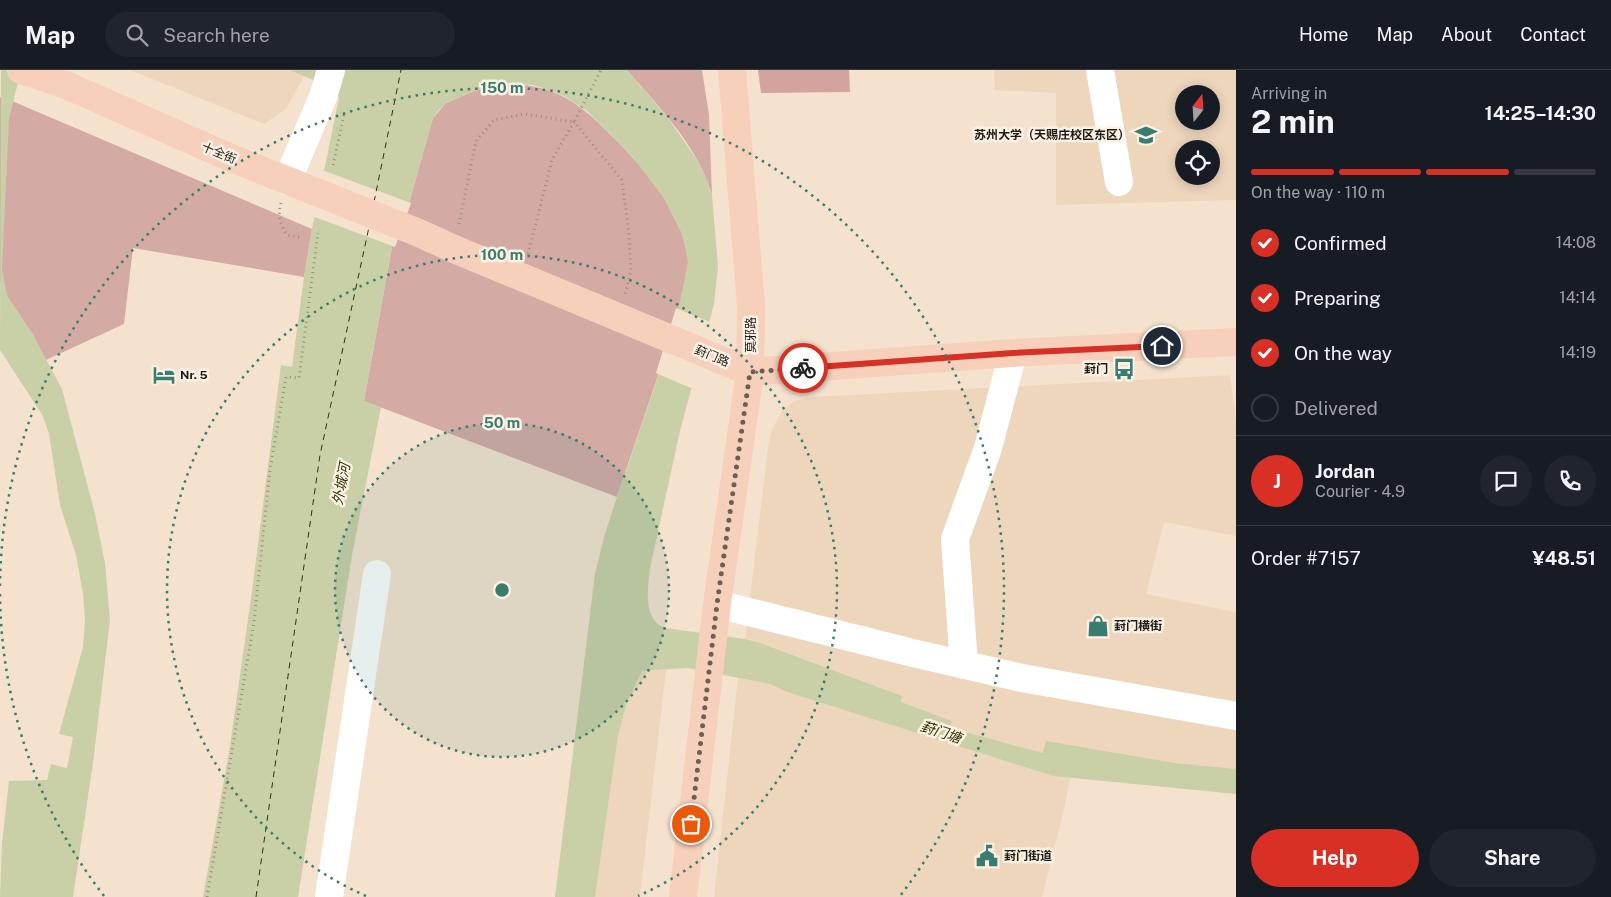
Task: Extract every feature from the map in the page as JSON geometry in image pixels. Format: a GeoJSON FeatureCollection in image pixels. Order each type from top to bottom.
{"type":"FeatureCollection","features":[{"type":"Feature","properties":{"kind":"main road","name":"莫邪路"},"geometry":{"type":"LineString","coordinates":[[683,897],[716,613],[750,372],[751,306],[732,70]]}},
{"type":"Feature","properties":{"kind":"main road","name":"十全街"},"geometry":{"type":"LineString","coordinates":[[23,71],[66,85],[231,158],[419,233]]}},
{"type":"Feature","properties":{"kind":"main road","name":"葑门路"},"geometry":{"type":"LineString","coordinates":[[419,233],[750,372],[1013,353],[1236,342]]}},
{"type":"Feature","properties":{"kind":"street"},"geometry":{"type":"LineString","coordinates":[[1100,70],[1120,182]]}},
{"type":"Feature","properties":{"kind":"street"},"geometry":{"type":"LineString","coordinates":[[294,183],[328,80]]}},
{"type":"Feature","properties":{"kind":"street"},"geometry":{"type":"LineString","coordinates":[[964,665],[955,539],[988,448],[1013,353]]}},
{"type":"Feature","properties":{"kind":"street"},"geometry":{"type":"LineString","coordinates":[[328,897],[377,574]]}},
{"type":"Feature","properties":{"kind":"street"},"geometry":{"type":"LineString","coordinates":[[716,613],[1022,678],[1236,716]]}},
{"type":"Feature","properties":{"kind":"path"},"geometry":{"type":"LineString","coordinates":[[522,276],[552,160],[601,70]]}},
{"type":"Feature","properties":{"kind":"path"},"geometry":{"type":"LineString","coordinates":[[332,165],[345,112]]}},
{"type":"Feature","properties":{"kind":"path"},"geometry":{"type":"LineString","coordinates":[[454,249],[476,141],[494,120],[525,114],[574,122],[622,180],[630,235],[631,272],[619,316]]}},
{"type":"Feature","properties":{"kind":"path"},"geometry":{"type":"LineString","coordinates":[[294,183],[279,207],[280,224],[287,235],[303,238]]}},
{"type":"Feature","properties":{"kind":"path"},"geometry":{"type":"LineString","coordinates":[[207,897],[254,622],[270,469],[280,403],[286,376],[298,378],[318,233]]}},
{"type":"Feature","properties":{"kind":"shaded area"},"geometry":{"type":"Polygon","coordinates":[[[130,70],[289,70],[304,76],[286,109],[264,124],[130,70]]]}},
{"type":"Feature","properties":{"kind":"shaded area"},"geometry":{"type":"Polygon","coordinates":[[[627,70],[702,70],[709,115],[712,195],[706,177],[687,144],[664,113],[627,70]]]}},
{"type":"Feature","properties":{"kind":"shaded area"},"geometry":{"type":"Polygon","coordinates":[[[758,70],[849,70],[850,92],[761,93],[758,70]]]}},
{"type":"Feature","properties":{"kind":"shaded area","name":"苏州大学（天赐庄校区东区）"},"geometry":{"type":"Polygon","coordinates":[[[994,70],[1236,70],[1236,200],[1056,205],[1056,93],[995,90],[994,70]]]}},
{"type":"Feature","properties":{"kind":"shaded area"},"geometry":{"type":"Polygon","coordinates":[[[515,84],[532,86],[561,95],[584,110],[595,120],[630,154],[653,181],[672,211],[680,227],[685,244],[688,268],[683,292],[661,367],[617,497],[364,401],[392,247],[409,203],[433,118],[446,103],[472,92],[484,88],[515,84]]]}},
{"type":"Feature","properties":{"kind":"shaded area"},"geometry":{"type":"Polygon","coordinates":[[[0,97],[312,229],[304,277],[133,248],[124,324],[46,360],[33,335],[7,296],[4,283],[0,282],[0,97]]]}},
{"type":"Feature","properties":{"kind":"shaded area"},"geometry":{"type":"Polygon","coordinates":[[[1230,375],[1236,422],[1236,536],[1164,522],[1146,594],[1236,612],[1236,769],[1175,763],[1046,742],[1043,753],[950,728],[952,721],[900,702],[902,696],[762,643],[745,639],[768,447],[772,429],[782,411],[794,401],[811,397],[1230,375]]]}},
{"type":"Feature","properties":{"kind":"shaded area"},"geometry":{"type":"Polygon","coordinates":[[[666,670],[640,897],[595,897],[618,736],[627,702],[642,671],[666,670]]]}},
{"type":"Feature","properties":{"kind":"shaded area"},"geometry":{"type":"Polygon","coordinates":[[[738,678],[770,684],[787,692],[1053,776],[1070,778],[1042,897],[714,897],[738,678]]]}},
{"type":"Feature","properties":{"kind":"water"},"geometry":{"type":"Polygon","coordinates":[[[1,70],[21,70],[9,119],[2,269],[7,296],[33,335],[62,389],[95,514],[105,563],[110,620],[93,763],[73,897],[0,897],[2,843],[9,781],[47,780],[51,764],[67,768],[73,737],[59,734],[83,647],[85,620],[83,594],[76,555],[60,505],[49,434],[43,416],[0,350],[1,70]]]}},
{"type":"Feature","properties":{"kind":"water"},"geometry":{"type":"Polygon","coordinates":[[[289,70],[627,70],[668,118],[697,160],[712,195],[718,267],[714,304],[680,431],[650,568],[648,602],[653,618],[658,624],[665,628],[761,643],[902,696],[901,702],[952,721],[950,728],[1043,753],[1046,741],[1175,763],[1236,769],[1236,794],[1053,776],[787,692],[770,684],[687,668],[642,671],[627,702],[618,736],[595,897],[555,897],[595,574],[604,537],[663,362],[679,306],[688,262],[683,236],[663,197],[632,156],[587,111],[566,97],[533,85],[515,84],[484,88],[472,92],[446,103],[438,111],[433,118],[409,203],[392,247],[364,401],[381,407],[352,555],[298,897],[203,897],[229,752],[281,365],[292,367],[312,229],[339,98],[333,88],[289,70]]]}},
{"type":"Feature","properties":{"kind":"pier"},"geometry":{"type":"Polygon","coordinates":[[[322,170],[411,203],[395,247],[312,216],[322,170]]]}},
{"type":"Feature","properties":{"kind":"pier"},"geometry":{"type":"Polygon","coordinates":[[[676,308],[712,323],[693,389],[656,373],[676,308]]]}},
{"type":"Feature","properties":{"kind":"ferry route"},"geometry":{"type":"LineString","coordinates":[[374,202],[401,70]]}},
{"type":"Feature","properties":{"kind":"ferry route"},"geometry":{"type":"LineString","coordinates":[[256,897],[320,455],[369,227]]}},
{"type":"Feature","properties":{"kind":"way so far"},"geometry":{"type":"LineString","coordinates":[[691,824],[717,604],[750,372],[803,368]]}},
{"type":"Feature","properties":{"kind":"place","name":"苏州大学（天赐庄校区东区）"},"geometry":{"type":"Point","coordinates":[1146,135]}},
{"type":"Feature","properties":{"kind":"place","name":"葑门"},"geometry":{"type":"Point","coordinates":[1124,369]}},
{"type":"Feature","properties":{"kind":"place","name":"Nr. 5"},"geometry":{"type":"Point","coordinates":[164,375]}},
{"type":"Feature","properties":{"kind":"place","name":"葑门横街"},"geometry":{"type":"Point","coordinates":[1098,626]}},
{"type":"Feature","properties":{"kind":"place","name":"葑门街道"},"geometry":{"type":"Point","coordinates":[987,856]}},
{"type":"Feature","properties":{"kind":"route"},"geometry":{"type":"LineString","coordinates":[[803,368],[1013,353],[1162,346]]}},
{"type":"Feature","properties":{"kind":"water label","name":"外城河"},"geometry":{"type":"Point","coordinates":[341,484]}},
{"type":"Feature","properties":{"kind":"water label","name":"葑门塘"},"geometry":{"type":"Point","coordinates":[941,732]}}]}
